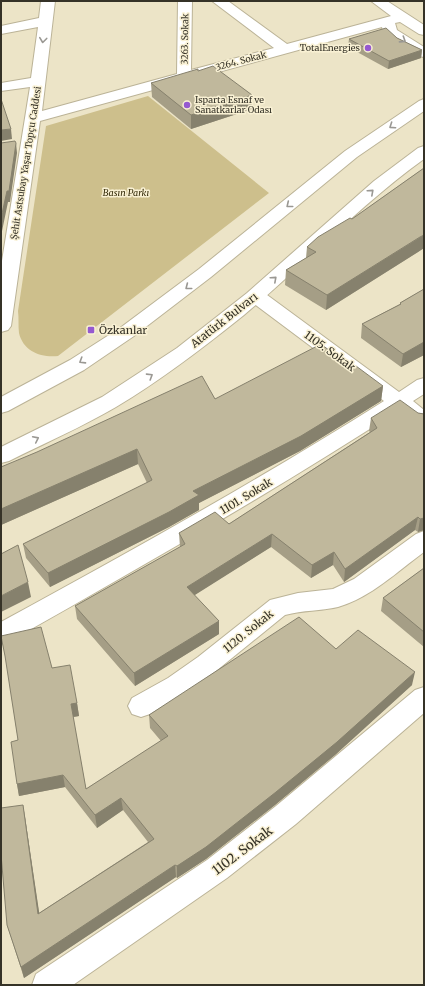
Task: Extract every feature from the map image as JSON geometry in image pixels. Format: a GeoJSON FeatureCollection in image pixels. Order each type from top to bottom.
{"type":"FeatureCollection","features":[{"type":"Feature","properties":{"kind":"street","name":"Şehit Astsubay Yaşar Topçu Caddesi"},"geometry":{"type":"LineString","coordinates":[[1,326],[6,267],[20,200],[22,144],[33,118],[48,1]]}},
{"type":"Feature","properties":{"kind":"street","name":"3263. Sokak"},"geometry":{"type":"LineString","coordinates":[[184,77],[185,1]]}},
{"type":"Feature","properties":{"kind":"street"},"geometry":{"type":"LineString","coordinates":[[219,1],[285,49]]}},
{"type":"Feature","properties":{"kind":"street"},"geometry":{"type":"LineString","coordinates":[[378,1],[424,31]]}},
{"type":"Feature","properties":{"kind":"street","name":"3264. Sokak"},"geometry":{"type":"LineString","coordinates":[[33,118],[402,17]]}},
{"type":"Feature","properties":{"kind":"street"},"geometry":{"type":"LineString","coordinates":[[1,30],[46,21]]}},
{"type":"Feature","properties":{"kind":"street"},"geometry":{"type":"LineString","coordinates":[[388,21],[390,31],[392,33],[424,53]]}},
{"type":"Feature","properties":{"kind":"street"},"geometry":{"type":"LineString","coordinates":[[1,87],[38,81]]}},
{"type":"Feature","properties":{"kind":"street"},"geometry":{"type":"LineString","coordinates":[[1,406],[77,365],[127,332],[205,273],[351,154],[424,104]]}},
{"type":"Feature","properties":{"kind":"street","name":"Atatürk Bulvarı"},"geometry":{"type":"LineString","coordinates":[[1,456],[108,402],[152,375],[206,336],[256,296],[377,187],[424,151]]}},
{"type":"Feature","properties":{"kind":"street"},"geometry":{"type":"LineString","coordinates":[[1,203],[20,200]]}},
{"type":"Feature","properties":{"kind":"street","name":"1105. Sokak"},"geometry":{"type":"LineString","coordinates":[[256,296],[424,420]]}},
{"type":"Feature","properties":{"kind":"street","name":"1101. Sokak"},"geometry":{"type":"LineString","coordinates":[[1,634],[203,522],[306,460],[424,385]]}},
{"type":"Feature","properties":{"kind":"street","name":"1120. Sokak"},"geometry":{"type":"LineString","coordinates":[[141,706],[177,685],[207,664],[278,607],[298,602],[322,601],[336,598],[362,585],[424,540]]}},
{"type":"Feature","properties":{"kind":"street","name":"1102. Sokak"},"geometry":{"type":"LineString","coordinates":[[47,985],[218,869],[286,816],[424,698]]}},
{"type":"Feature","properties":{"kind":"green space","name":"Basın Parkı"},"geometry":{"type":"Polygon","coordinates":[[[148,96],[269,193],[58,356],[45,356],[34,352],[24,344],[21,339],[19,333],[18,311],[46,126],[148,96]]]}},
{"type":"Feature","properties":{"kind":"building"},"geometry":{"type":"Polygon","coordinates":[[[386,28],[397,38],[422,50],[389,61],[349,39],[386,28]]]}},
{"type":"Feature","properties":{"kind":"building"},"geometry":{"type":"Polygon","coordinates":[[[213,66],[252,95],[191,115],[151,83],[198,69],[198,71],[213,66]]]}},
{"type":"Feature","properties":{"kind":"building"},"geometry":{"type":"Polygon","coordinates":[[[1,99],[11,129],[1,130],[1,99]]]}},
{"type":"Feature","properties":{"kind":"building"},"geometry":{"type":"Polygon","coordinates":[[[15,141],[16,143],[9,191],[7,191],[1,218],[1,143],[15,141]]]}},
{"type":"Feature","properties":{"kind":"building"},"geometry":{"type":"Polygon","coordinates":[[[424,168],[424,235],[327,295],[286,270],[316,252],[307,247],[318,237],[350,218],[352,219],[424,168]]]}},
{"type":"Feature","properties":{"kind":"building"},"geometry":{"type":"Polygon","coordinates":[[[424,289],[424,342],[403,354],[362,324],[401,304],[400,303],[424,289]]]}},
{"type":"Feature","properties":{"kind":"building"},"geometry":{"type":"Polygon","coordinates":[[[321,344],[352,368],[356,366],[383,386],[301,436],[193,491],[199,495],[169,512],[48,573],[23,544],[152,480],[137,449],[1,509],[1,467],[202,376],[215,399],[321,344]]]}},
{"type":"Feature","properties":{"kind":"building"},"geometry":{"type":"Polygon","coordinates":[[[400,400],[418,413],[424,414],[424,518],[420,519],[418,517],[345,569],[334,552],[312,565],[272,534],[187,587],[219,621],[134,673],[75,606],[185,544],[179,533],[215,512],[229,524],[377,428],[371,418],[400,400]]]}},
{"type":"Feature","properties":{"kind":"building"},"geometry":{"type":"Polygon","coordinates":[[[18,545],[28,582],[1,596],[1,554],[18,545]]]}},
{"type":"Feature","properties":{"kind":"building"},"geometry":{"type":"Polygon","coordinates":[[[424,568],[424,632],[383,598],[424,568]]]}},
{"type":"Feature","properties":{"kind":"building"},"geometry":{"type":"Polygon","coordinates":[[[299,617],[336,649],[358,630],[415,672],[337,742],[206,847],[177,866],[175,865],[21,967],[7,925],[1,854],[1,808],[23,805],[38,914],[154,839],[121,798],[95,815],[63,775],[17,784],[11,742],[18,740],[1,636],[41,627],[52,668],[70,665],[77,703],[71,704],[86,789],[168,736],[149,715],[299,617]]]}},
{"type":"Feature","properties":{"kind":"place","name":"TotalEnergies"},"geometry":{"type":"Point","coordinates":[368,48]}},
{"type":"Feature","properties":{"kind":"place","name":"Isparta Esnaf ve Sanatkarlar Odası"},"geometry":{"type":"Point","coordinates":[187,105]}},
{"type":"Feature","properties":{"kind":"place","name":"Özkanlar"},"geometry":{"type":"Point","coordinates":[91,330]}}]}
